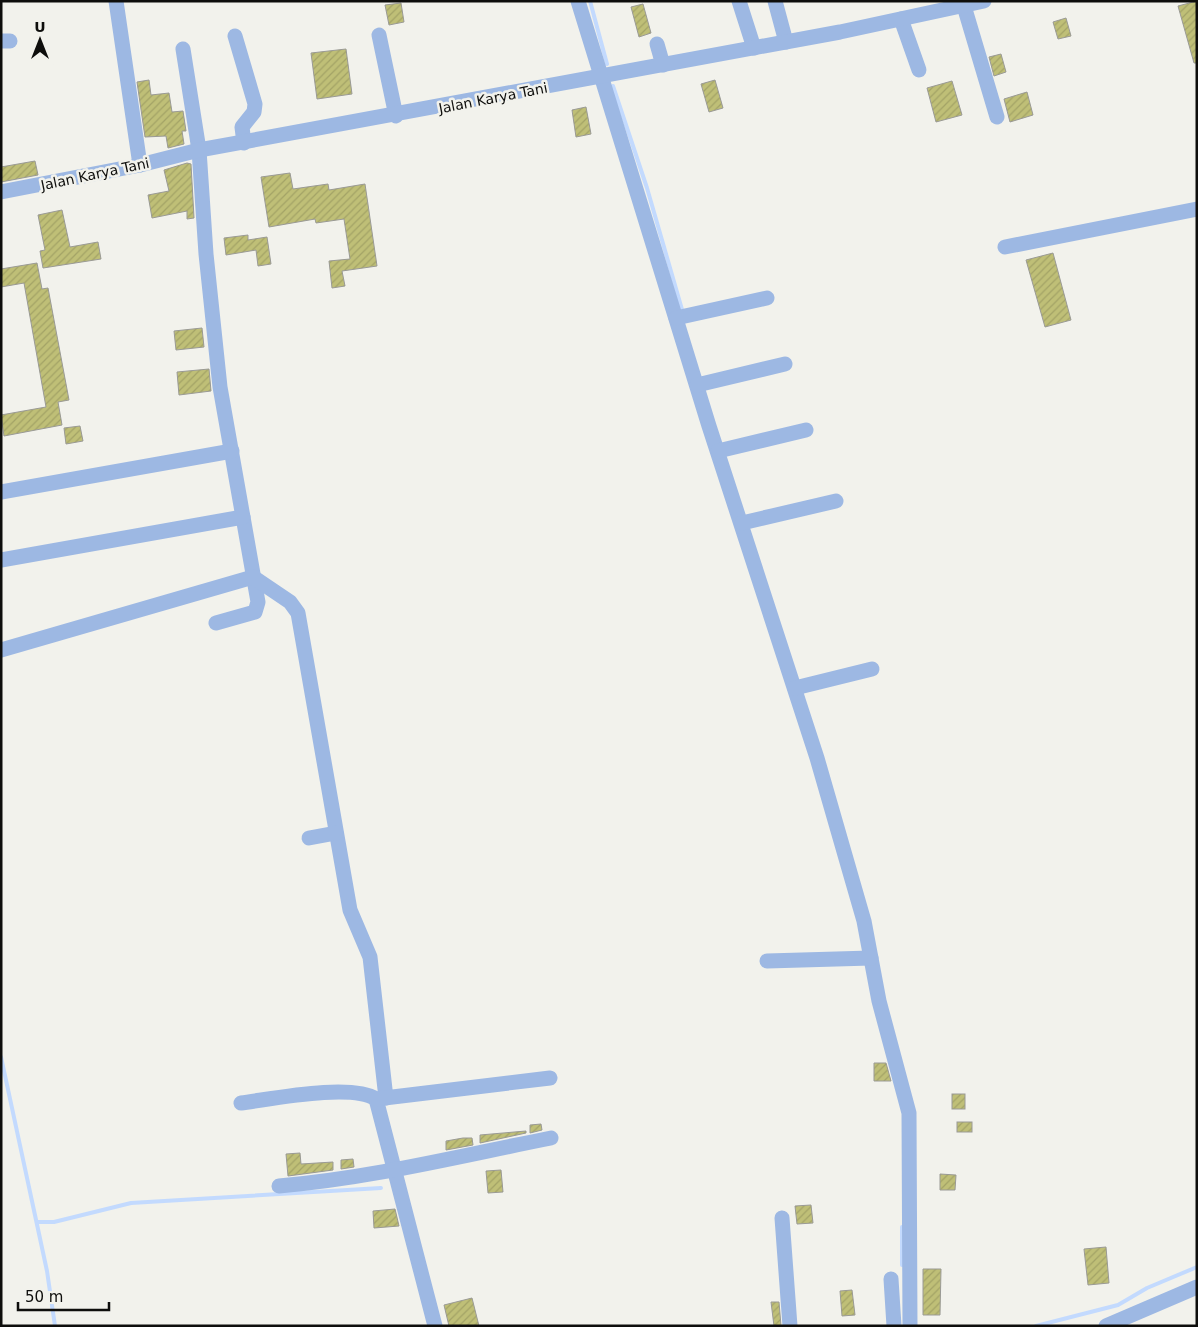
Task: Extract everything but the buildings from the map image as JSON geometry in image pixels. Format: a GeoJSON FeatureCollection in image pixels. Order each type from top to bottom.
{"type":"FeatureCollection","features":[{"type":"Feature","properties":{"kind":"street"},"geometry":{"type":"LineString","coordinates":[[116,1],[140,165]]}},
{"type":"Feature","properties":{"kind":"street"},"geometry":{"type":"LineString","coordinates":[[578,1],[696,385],[795,688],[864,922],[879,1001],[909,1113],[910,1326]]}},
{"type":"Feature","properties":{"kind":"street"},"geometry":{"type":"LineString","coordinates":[[739,1],[754,48]]}},
{"type":"Feature","properties":{"kind":"street"},"geometry":{"type":"LineString","coordinates":[[775,1],[786,42]]}},
{"type":"Feature","properties":{"kind":"street","name":"Jalan Karya Tani"},"geometry":{"type":"LineString","coordinates":[[1,192],[140,165],[200,150],[396,116],[786,42],[984,1]]}},
{"type":"Feature","properties":{"kind":"street"},"geometry":{"type":"LineString","coordinates":[[964,6],[997,117]]}},
{"type":"Feature","properties":{"kind":"street"},"geometry":{"type":"LineString","coordinates":[[901,19],[919,70]]}},
{"type":"Feature","properties":{"kind":"street"},"geometry":{"type":"LineString","coordinates":[[379,35],[396,116]]}},
{"type":"Feature","properties":{"kind":"street"},"geometry":{"type":"LineString","coordinates":[[235,36],[255,104],[254,112],[242,128],[244,143]]}},
{"type":"Feature","properties":{"kind":"street"},"geometry":{"type":"LineString","coordinates":[[657,44],[663,65]]}},
{"type":"Feature","properties":{"kind":"street"},"geometry":{"type":"LineString","coordinates":[[183,49],[200,150],[208,273],[220,387],[258,602],[255,612],[216,623]]}},
{"type":"Feature","properties":{"kind":"street"},"geometry":{"type":"LineString","coordinates":[[1005,247],[1197,209]]}},
{"type":"Feature","properties":{"kind":"street"},"geometry":{"type":"LineString","coordinates":[[676,318],[767,298]]}},
{"type":"Feature","properties":{"kind":"street"},"geometry":{"type":"LineString","coordinates":[[696,385],[786,364]]}},
{"type":"Feature","properties":{"kind":"street"},"geometry":{"type":"LineString","coordinates":[[718,451],[806,430]]}},
{"type":"Feature","properties":{"kind":"street"},"geometry":{"type":"LineString","coordinates":[[1,492],[232,451]]}},
{"type":"Feature","properties":{"kind":"street"},"geometry":{"type":"LineString","coordinates":[[742,523],[836,501]]}},
{"type":"Feature","properties":{"kind":"street"},"geometry":{"type":"LineString","coordinates":[[1,560],[243,517]]}},
{"type":"Feature","properties":{"kind":"street"},"geometry":{"type":"LineString","coordinates":[[1,650],[253,577]]}},
{"type":"Feature","properties":{"kind":"street"},"geometry":{"type":"LineString","coordinates":[[253,577],[290,602],[298,613],[351,915],[370,957],[381,1098],[394,1172],[436,1326]]}},
{"type":"Feature","properties":{"kind":"street"},"geometry":{"type":"LineString","coordinates":[[795,688],[872,669]]}},
{"type":"Feature","properties":{"kind":"street"},"geometry":{"type":"LineString","coordinates":[[309,838],[336,834]]}},
{"type":"Feature","properties":{"kind":"street"},"geometry":{"type":"LineString","coordinates":[[767,961],[871,958]]}},
{"type":"Feature","properties":{"kind":"street"},"geometry":{"type":"LineString","coordinates":[[241,1103],[346,1092],[364,1093],[381,1098],[550,1078]]}},
{"type":"Feature","properties":{"kind":"street"},"geometry":{"type":"LineString","coordinates":[[279,1186],[326,1182],[394,1172],[551,1138]]}},
{"type":"Feature","properties":{"kind":"street"},"geometry":{"type":"LineString","coordinates":[[782,1218],[790,1326]]}},
{"type":"Feature","properties":{"kind":"street"},"geometry":{"type":"LineString","coordinates":[[891,1279],[894,1325]]}},
{"type":"Feature","properties":{"kind":"street"},"geometry":{"type":"LineString","coordinates":[[1106,1326],[1195,1292]]}},
{"type":"Feature","properties":{"kind":"waterway"},"geometry":{"type":"LineString","coordinates":[[590,1],[607,64]]}},
{"type":"Feature","properties":{"kind":"waterway"},"geometry":{"type":"LineString","coordinates":[[613,86],[647,188],[683,313]]}},
{"type":"Feature","properties":{"kind":"waterway"},"geometry":{"type":"LineString","coordinates":[[1,1057],[47,1271],[55,1326]]}},
{"type":"Feature","properties":{"kind":"waterway"},"geometry":{"type":"LineString","coordinates":[[37,1222],[54,1222],[131,1203],[381,1188]]}},
{"type":"Feature","properties":{"kind":"waterway"},"geometry":{"type":"LineString","coordinates":[[902,1227],[902,1265]]}},
{"type":"Feature","properties":{"kind":"waterway"},"geometry":{"type":"LineString","coordinates":[[1036,1326],[1118,1305],[1147,1288],[1197,1267]]}}]}
